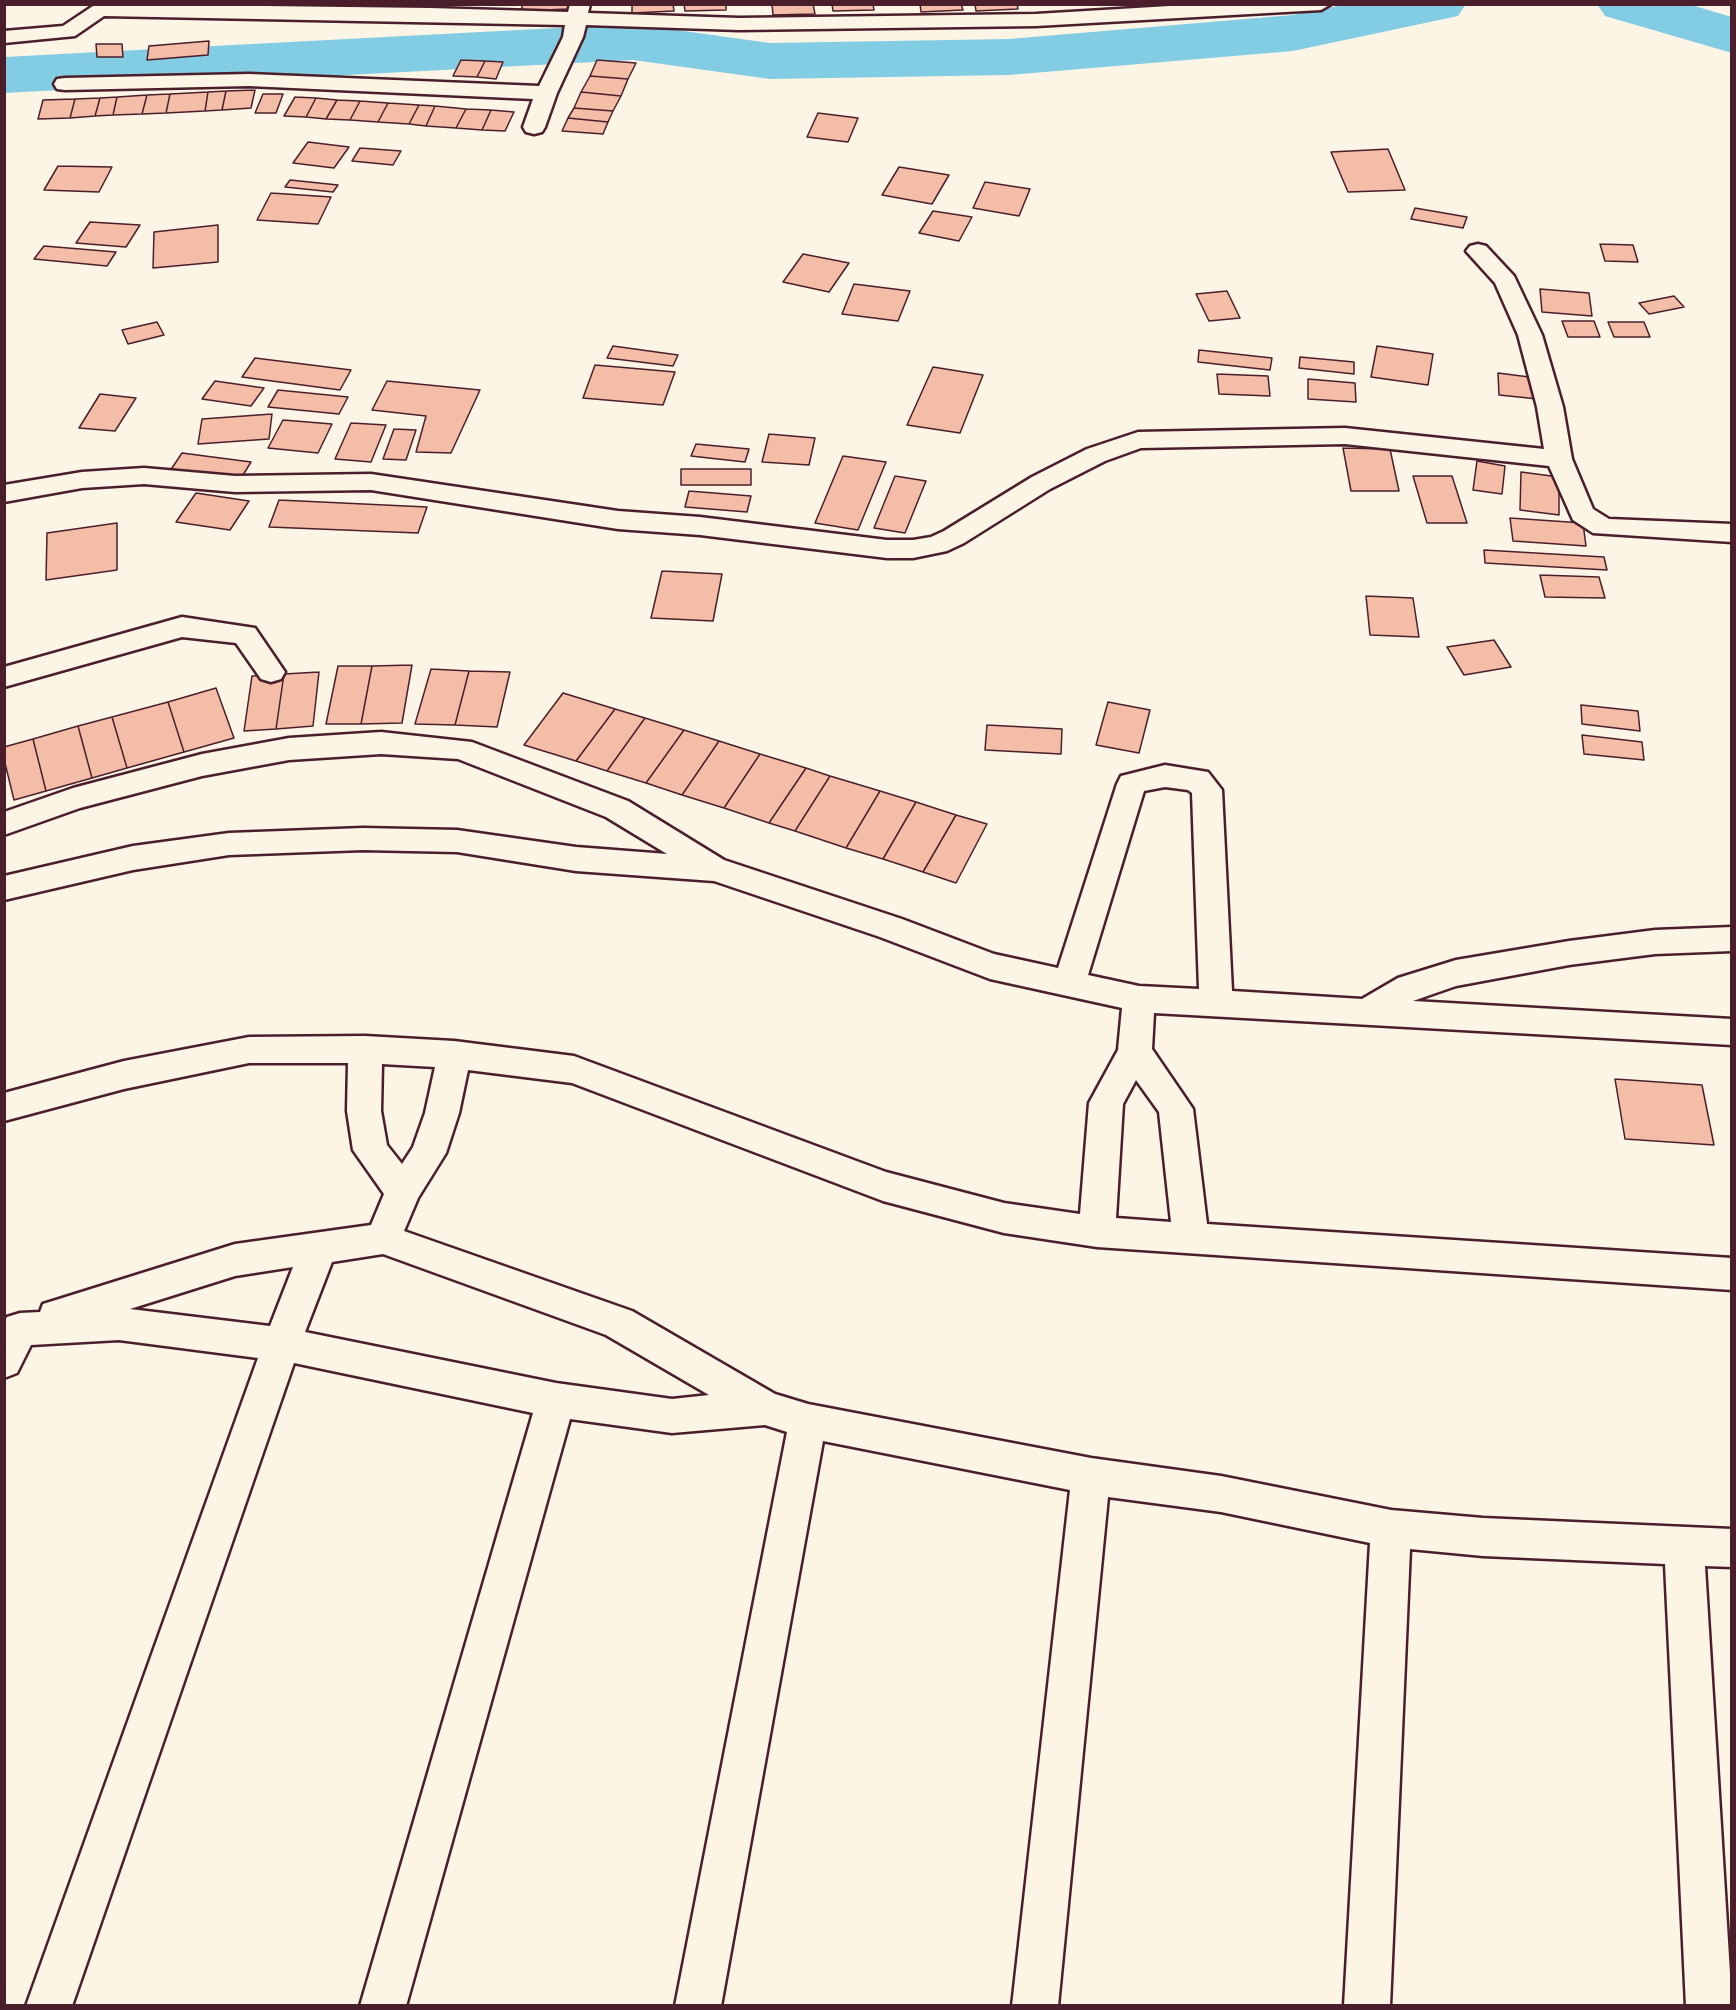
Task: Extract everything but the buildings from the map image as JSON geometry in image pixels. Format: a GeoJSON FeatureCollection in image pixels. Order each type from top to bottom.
{"type":"FeatureCollection","features":[{"type":"Feature","properties":{"kind":"street"},"geometry":{"type":"LineString","coordinates":[[4,37],[68,32],[101,7],[431,9],[573,29],[739,14],[1035,12],[1321,4]]}},
{"type":"Feature","properties":{"kind":"street"},"geometry":{"type":"LineString","coordinates":[[534,127],[573,29]]}},
{"type":"Feature","properties":{"kind":"street"},"geometry":{"type":"LineString","coordinates":[[65,84],[249,80],[546,93]]}},
{"type":"Feature","properties":{"kind":"street"},"geometry":{"type":"LineString","coordinates":[[1478,251],[1506,280],[1530,335],[1550,407],[1559,459],[1582,514],[1598,526],[1731,533]]}},
{"type":"Feature","properties":{"kind":"street"},"geometry":{"type":"LineString","coordinates":[[4,494],[82,480],[144,476],[235,483],[371,482],[618,520],[743,530],[887,549],[913,549],[937,545],[954,537],[1041,483],[1096,455],[1138,440],[1345,436],[1559,459]]}},
{"type":"Feature","properties":{"kind":"street"},"geometry":{"type":"LineString","coordinates":[[4,676],[182,627],[245,635],[271,672]]}},
{"type":"Feature","properties":{"kind":"street"},"geometry":{"type":"LineString","coordinates":[[4,824],[73,799],[202,765],[289,749],[381,743],[461,749],[617,809],[716,869],[891,928],[990,966],[1069,984],[1139,999],[1215,1005],[1731,1032]]}},
{"type":"Feature","properties":{"kind":"street"},"geometry":{"type":"LineString","coordinates":[[1069,984],[1132,784],[1159,777],[1197,780],[1206,790],[1215,1005]]}},
{"type":"Feature","properties":{"kind":"street"},"geometry":{"type":"LineString","coordinates":[[4,888],[133,858],[229,844],[363,839],[458,841],[576,859],[716,869]]}},
{"type":"Feature","properties":{"kind":"street"},"geometry":{"type":"LineString","coordinates":[[1366,1012],[1410,987],[1456,973],[1569,952],[1655,942],[1731,939]]}},
{"type":"Feature","properties":{"kind":"street"},"geometry":{"type":"LineString","coordinates":[[1097,1232],[1106,1103],[1135,1051],[1139,999]]}},
{"type":"Feature","properties":{"kind":"street"},"geometry":{"type":"LineString","coordinates":[[365,1049],[364,1111],[370,1150],[403,1191]]}},
{"type":"Feature","properties":{"kind":"street"},"geometry":{"type":"LineString","coordinates":[[4,1107],[124,1075],[249,1050],[365,1049],[454,1055],[573,1070],[883,1186],[1004,1218],[1097,1232],[1731,1274]]}},
{"type":"Feature","properties":{"kind":"street"},"geometry":{"type":"LineString","coordinates":[[1135,1051],[1176,1109],[1191,1237]]}},
{"type":"Feature","properties":{"kind":"street"},"geometry":{"type":"LineString","coordinates":[[383,1239],[403,1191],[429,1153],[442,1113],[454,1055]]}},
{"type":"Feature","properties":{"kind":"street"},"geometry":{"type":"LineString","coordinates":[[10,1342],[235,1260],[383,1239],[619,1323],[765,1408],[808,1421],[1091,1476],[1221,1494],[1391,1529],[1483,1537],[1731,1548]]}},
{"type":"Feature","properties":{"kind":"street"},"geometry":{"type":"LineString","coordinates":[[49,2006],[282,1344],[319,1248]]}},
{"type":"Feature","properties":{"kind":"street"},"geometry":{"type":"LineString","coordinates":[[10,1342],[119,1324],[282,1344],[414,1373],[556,1400],[672,1416],[765,1408]]}},
{"type":"Feature","properties":{"kind":"street"},"geometry":{"type":"LineString","coordinates":[[383,2006],[556,1400]]}},
{"type":"Feature","properties":{"kind":"street"},"geometry":{"type":"LineString","coordinates":[[698,2006],[808,1421]]}},
{"type":"Feature","properties":{"kind":"street"},"geometry":{"type":"LineString","coordinates":[[1035,2006],[1091,1476]]}},
{"type":"Feature","properties":{"kind":"street"},"geometry":{"type":"LineString","coordinates":[[1367,2006],[1391,1529]]}},
{"type":"Feature","properties":{"kind":"street"},"geometry":{"type":"LineString","coordinates":[[1684,1547],[1709,2006]]}},
{"type":"Feature","properties":{"kind":"waterway"},"geometry":{"type":"LineString","coordinates":[[4,75],[633,42],[770,61],[1009,57],[1293,33],[1438,4]]}},
{"type":"Feature","properties":{"kind":"waterway"},"geometry":{"type":"LineString","coordinates":[[1625,4],[1732,36]]}}]}
